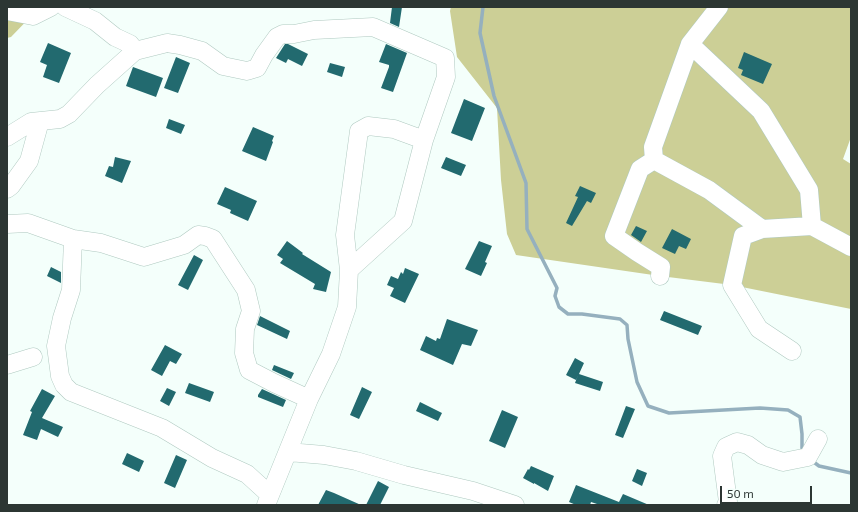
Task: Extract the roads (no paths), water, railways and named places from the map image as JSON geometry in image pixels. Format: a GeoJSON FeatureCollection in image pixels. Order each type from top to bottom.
{"type":"FeatureCollection","features":[{"type":"Feature","properties":{"kind":"street"},"geometry":{"type":"LineString","coordinates":[[7,11],[33,16],[51,7]]}},
{"type":"Feature","properties":{"kind":"street"},"geometry":{"type":"LineString","coordinates":[[654,160],[653,147],[690,44],[718,7]]}},
{"type":"Feature","properties":{"kind":"street"},"geometry":{"type":"LineString","coordinates":[[71,8],[95,21],[115,37],[130,44],[135,51]]}},
{"type":"Feature","properties":{"kind":"street"},"geometry":{"type":"LineString","coordinates":[[7,137],[31,122],[60,119],[69,114],[97,85],[135,51],[168,43],[180,45],[202,51],[223,66],[248,72],[257,68],[277,37],[283,34],[294,34],[314,30],[373,27],[445,58],[446,77],[424,140],[403,221],[349,270]]}},
{"type":"Feature","properties":{"kind":"street"},"geometry":{"type":"LineString","coordinates":[[690,44],[761,111],[809,190],[812,226]]}},
{"type":"Feature","properties":{"kind":"street"},"geometry":{"type":"LineString","coordinates":[[7,189],[11,186],[29,160],[40,121]]}},
{"type":"Feature","properties":{"kind":"street"},"geometry":{"type":"LineString","coordinates":[[73,239],[71,290],[62,318],[56,346],[60,376],[64,385],[71,392],[162,428],[212,458],[247,474],[268,500],[309,399],[330,354],[347,307],[349,270],[345,235],[359,131],[368,126],[394,129],[424,140]]}},
{"type":"Feature","properties":{"kind":"street"},"geometry":{"type":"LineString","coordinates":[[654,160],[709,190],[762,229]]}},
{"type":"Feature","properties":{"kind":"street"},"geometry":{"type":"LineString","coordinates":[[654,160],[640,169],[614,236],[661,267],[660,276]]}},
{"type":"Feature","properties":{"kind":"street"},"geometry":{"type":"LineString","coordinates":[[7,224],[28,223],[73,239],[101,243],[144,257],[184,245],[198,235],[213,239],[246,290],[251,311],[245,329],[244,353],[249,370],[309,399]]}},
{"type":"Feature","properties":{"kind":"street"},"geometry":{"type":"LineString","coordinates":[[792,351],[759,329],[732,285],[743,236],[762,229],[812,226],[851,247]]}},
{"type":"Feature","properties":{"kind":"street"},"geometry":{"type":"LineString","coordinates":[[7,365],[33,357]]}},
{"type":"Feature","properties":{"kind":"street"},"geometry":{"type":"LineString","coordinates":[[726,505],[728,502],[722,456],[726,447],[737,442],[748,445],[762,456],[783,462],[808,457],[818,439]]}},
{"type":"Feature","properties":{"kind":"street"},"geometry":{"type":"LineString","coordinates":[[288,452],[324,455],[356,461],[404,476],[473,491],[515,505]]}},
{"type":"Feature","properties":{"kind":"waterway"},"geometry":{"type":"LineString","coordinates":[[483,7],[480,33],[494,96],[526,183],[527,229],[557,288],[555,296],[559,307],[568,314],[582,314],[620,319],[627,325],[628,339],[637,382],[648,406],[669,413],[760,408],[788,410],[800,417],[802,448],[804,453]]}},
{"type":"Feature","properties":{"kind":"waterway"},"geometry":{"type":"LineString","coordinates":[[811,460],[819,466],[851,473]]}}]}
